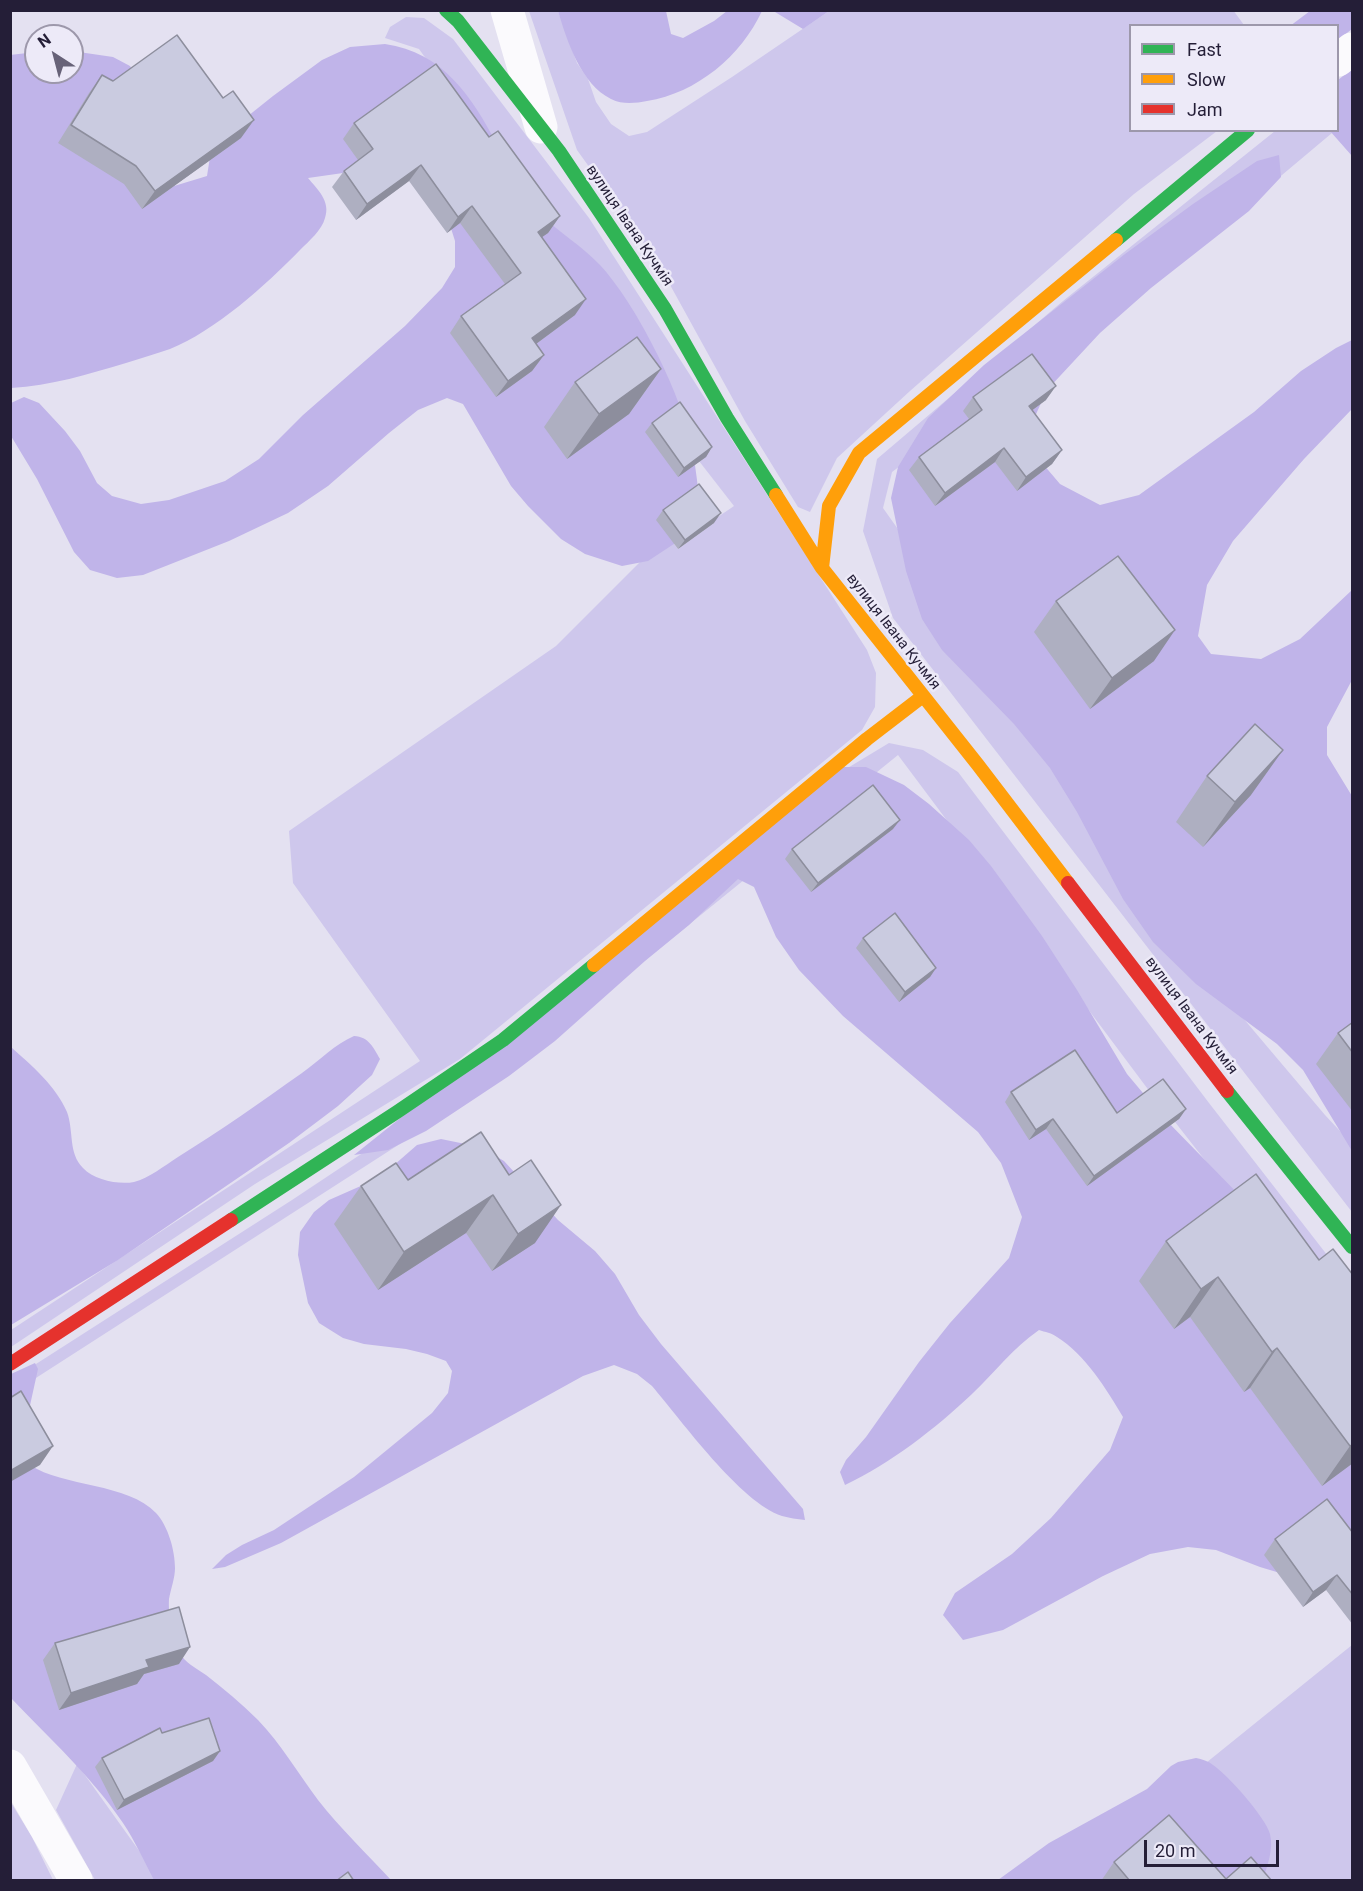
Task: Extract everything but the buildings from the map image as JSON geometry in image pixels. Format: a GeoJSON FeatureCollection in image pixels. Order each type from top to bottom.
{"type":"FeatureCollection","features":[{"type":"Feature","properties":{"kind":"street","name":"вулиця Івана Кучмія"},"geometry":{"type":"LineString","coordinates":[[446,10],[458,21],[541,127],[665,309],[727,418],[822,568],[985,775],[1238,1106],[1353,1247]]}},
{"type":"Feature","properties":{"kind":"street"},"geometry":{"type":"LineString","coordinates":[[507,10],[541,127]]}},
{"type":"Feature","properties":{"kind":"street"},"geometry":{"type":"LineString","coordinates":[[1339,59],[1353,49]]}},
{"type":"Feature","properties":{"kind":"street"},"geometry":{"type":"LineString","coordinates":[[822,568],[829,506],[859,453],[1246,132]]}},
{"type":"Feature","properties":{"kind":"street"},"geometry":{"type":"LineString","coordinates":[[10,1364],[397,1112],[503,1040],[831,768],[923,696]]}},
{"type":"Feature","properties":{"kind":"street"},"geometry":{"type":"LineString","coordinates":[[10,1766],[75,1881]]}},
{"type":"Feature","properties":{"kind":"shaded area"},"geometry":{"type":"Polygon","coordinates":[[[775,10],[829,10],[829,11],[803,29],[775,10]]]}},
{"type":"Feature","properties":{"kind":"shaded area"},"geometry":{"type":"Polygon","coordinates":[[[1233,10],[1243,24],[1129,24],[1129,132],[1216,132],[1134,194],[837,458],[810,512],[798,507],[745,421],[658,263],[577,150],[529,11],[558,11],[577,63],[588,79],[596,102],[611,124],[629,136],[647,132],[829,11],[1233,10]]]}},
{"type":"Feature","properties":{"kind":"shaded area"},"geometry":{"type":"Polygon","coordinates":[[[558,11],[666,11],[671,34],[683,38],[727,11],[762,11],[742,43],[730,57],[700,81],[665,97],[629,103],[611,99],[591,83],[571,48],[558,11]]]}},
{"type":"Feature","properties":{"kind":"shaded area"},"geometry":{"type":"Polygon","coordinates":[[[1310,11],[1352,11],[1352,29],[1339,39],[1339,24],[1293,24],[1310,11]]]}},
{"type":"Feature","properties":{"kind":"shaded area"},"geometry":{"type":"Polygon","coordinates":[[[406,17],[424,18],[453,39],[589,218],[867,650],[876,673],[875,707],[862,730],[460,1059],[255,1184],[11,1347],[11,1330],[420,1061],[293,883],[289,831],[556,646],[667,535],[678,549],[734,506],[699,461],[567,255],[419,49],[385,38],[390,27],[406,17]]]}},
{"type":"Feature","properties":{"kind":"shaded area"},"geometry":{"type":"Polygon","coordinates":[[[385,44],[405,49],[423,56],[454,80],[478,111],[516,181],[532,205],[548,222],[600,265],[628,302],[641,324],[666,373],[685,421],[693,451],[701,514],[689,534],[648,561],[622,566],[585,554],[561,539],[511,486],[463,404],[447,398],[418,410],[328,486],[288,513],[229,541],[143,575],[117,578],[90,570],[74,552],[37,479],[11,436],[11,403],[24,397],[39,403],[80,451],[97,483],[112,496],[141,504],[169,500],[225,481],[259,459],[303,415],[405,326],[442,288],[455,267],[455,241],[449,222],[410,180],[357,171],[308,178],[325,201],[326,212],[321,227],[272,278],[222,319],[187,341],[159,353],[69,379],[11,388],[10,55],[24,53],[24,84],[84,84],[84,53],[113,57],[130,66],[142,85],[161,190],[207,176],[210,157],[248,116],[322,60],[350,47],[385,44]]]}},
{"type":"Feature","properties":{"kind":"shaded area"},"geometry":{"type":"Polygon","coordinates":[[[1352,69],[1352,156],[1331,132],[1339,132],[1339,79],[1352,69]]]}},
{"type":"Feature","properties":{"kind":"shaded area"},"geometry":{"type":"Polygon","coordinates":[[[1274,132],[1332,133],[1063,359],[967,416],[892,472],[883,508],[1176,921],[1183,947],[1352,1144],[1352,1212],[893,618],[863,531],[877,459],[1063,301],[1274,132]]]}},
{"type":"Feature","properties":{"kind":"shaded area"},"geometry":{"type":"Polygon","coordinates":[[[1279,155],[1281,177],[1249,211],[1151,288],[1100,333],[1047,390],[1032,423],[1043,464],[1060,484],[1100,505],[1139,495],[1254,412],[1301,371],[1352,340],[1352,409],[1304,459],[1233,541],[1207,585],[1198,636],[1211,654],[1261,659],[1300,639],[1352,590],[1352,680],[1327,727],[1327,755],[1352,796],[1352,1151],[1303,1070],[1277,1044],[1196,984],[1153,942],[1123,899],[1077,812],[1050,768],[1014,724],[942,650],[922,619],[906,571],[891,498],[898,467],[928,418],[984,365],[1125,254],[1193,204],[1257,161],[1279,155]]]}},
{"type":"Feature","properties":{"kind":"shaded area"},"geometry":{"type":"Polygon","coordinates":[[[889,743],[923,750],[958,772],[1352,1287],[1273,1247],[1175,1122],[1179,1119],[1150,1092],[898,755],[490,1086],[11,1394],[11,1380],[292,1200],[495,1065],[836,775],[889,743]]]}},
{"type":"Feature","properties":{"kind":"shaded area"},"geometry":{"type":"Polygon","coordinates":[[[840,767],[866,767],[904,785],[969,840],[1042,936],[1127,1074],[1164,1118],[1244,1200],[1352,1395],[1352,1582],[1290,1576],[1216,1550],[1188,1547],[1150,1554],[1103,1576],[1003,1630],[963,1640],[943,1615],[955,1593],[1012,1554],[1051,1518],[1110,1450],[1123,1417],[1102,1384],[1077,1353],[1055,1336],[1039,1330],[1012,1353],[958,1407],[928,1432],[896,1456],[845,1485],[840,1472],[846,1460],[866,1437],[919,1362],[950,1323],[1009,1258],[1022,1217],[1001,1163],[978,1132],[843,1016],[799,970],[776,937],[754,887],[738,879],[689,925],[555,1041],[509,1076],[426,1131],[388,1150],[354,1155],[840,767]]]}},
{"type":"Feature","properties":{"kind":"shaded area"},"geometry":{"type":"Polygon","coordinates":[[[354,1036],[367,1041],[380,1059],[372,1075],[338,1106],[289,1143],[118,1260],[11,1325],[11,1047],[42,1076],[62,1102],[69,1119],[75,1156],[83,1168],[100,1178],[128,1183],[140,1180],[162,1168],[354,1036]]]}},
{"type":"Feature","properties":{"kind":"shaded area"},"geometry":{"type":"Polygon","coordinates":[[[441,1139],[480,1147],[504,1161],[558,1220],[595,1251],[615,1274],[639,1315],[661,1344],[803,1509],[805,1520],[782,1516],[748,1495],[712,1459],[652,1386],[637,1374],[614,1365],[583,1376],[281,1543],[225,1567],[212,1569],[226,1555],[274,1530],[354,1477],[432,1413],[448,1393],[452,1371],[446,1361],[406,1349],[364,1344],[343,1338],[319,1323],[308,1303],[298,1255],[300,1232],[314,1212],[329,1200],[386,1172],[417,1145],[441,1139]]]}},
{"type":"Feature","properties":{"kind":"shaded area"},"geometry":{"type":"Polygon","coordinates":[[[35,1363],[38,1369],[27,1419],[30,1465],[60,1478],[129,1496],[144,1503],[156,1513],[167,1531],[174,1554],[175,1572],[169,1599],[169,1612],[172,1633],[181,1656],[258,1720],[326,1810],[391,1880],[154,1880],[132,1837],[111,1806],[70,1758],[11,1698],[11,1374],[35,1363]]]}},
{"type":"Feature","properties":{"kind":"shaded area"},"geometry":{"type":"Polygon","coordinates":[[[1352,1645],[1352,1880],[1061,1880],[1352,1645]]]}},
{"type":"Feature","properties":{"kind":"shaded area"},"geometry":{"type":"Polygon","coordinates":[[[1196,1758],[1205,1760],[1220,1770],[1246,1797],[1267,1827],[1271,1846],[1263,1880],[998,1880],[1049,1843],[1147,1789],[1171,1766],[1196,1758]]]}},
{"type":"Feature","properties":{"kind":"shaded area"},"geometry":{"type":"Polygon","coordinates":[[[77,1764],[160,1880],[95,1880],[56,1810],[77,1764]]]}},
{"type":"Feature","properties":{"kind":"shaded area"},"geometry":{"type":"Polygon","coordinates":[[[10,1801],[32,1837],[53,1880],[11,1880],[10,1801]]]}},
{"type":"Feature","properties":{"kind":"traffic: fast"},"geometry":{"type":"LineString","coordinates":[[446,10],[458,21],[559,151],[665,309],[727,418],[776,495]]}},
{"type":"Feature","properties":{"kind":"traffic: fast"},"geometry":{"type":"LineString","coordinates":[[1116,240],[1246,132]]}},
{"type":"Feature","properties":{"kind":"traffic: fast"},"geometry":{"type":"LineString","coordinates":[[231,1220],[503,1040],[594,965]]}},
{"type":"Feature","properties":{"kind":"traffic: fast"},"geometry":{"type":"LineString","coordinates":[[1227,1091],[1352,1247]]}},
{"type":"Feature","properties":{"kind":"traffic: slow"},"geometry":{"type":"LineString","coordinates":[[822,568],[829,506],[859,453],[1116,240]]}},
{"type":"Feature","properties":{"kind":"traffic: slow"},"geometry":{"type":"LineString","coordinates":[[776,495],[822,568],[1068,883]]}},
{"type":"Feature","properties":{"kind":"traffic: slow"},"geometry":{"type":"LineString","coordinates":[[594,965],[867,739],[923,696]]}},
{"type":"Feature","properties":{"kind":"traffic: jam"},"geometry":{"type":"LineString","coordinates":[[1068,883],[1227,1091]]}},
{"type":"Feature","properties":{"kind":"traffic: jam"},"geometry":{"type":"LineString","coordinates":[[10,1364],[231,1220]]}}]}
